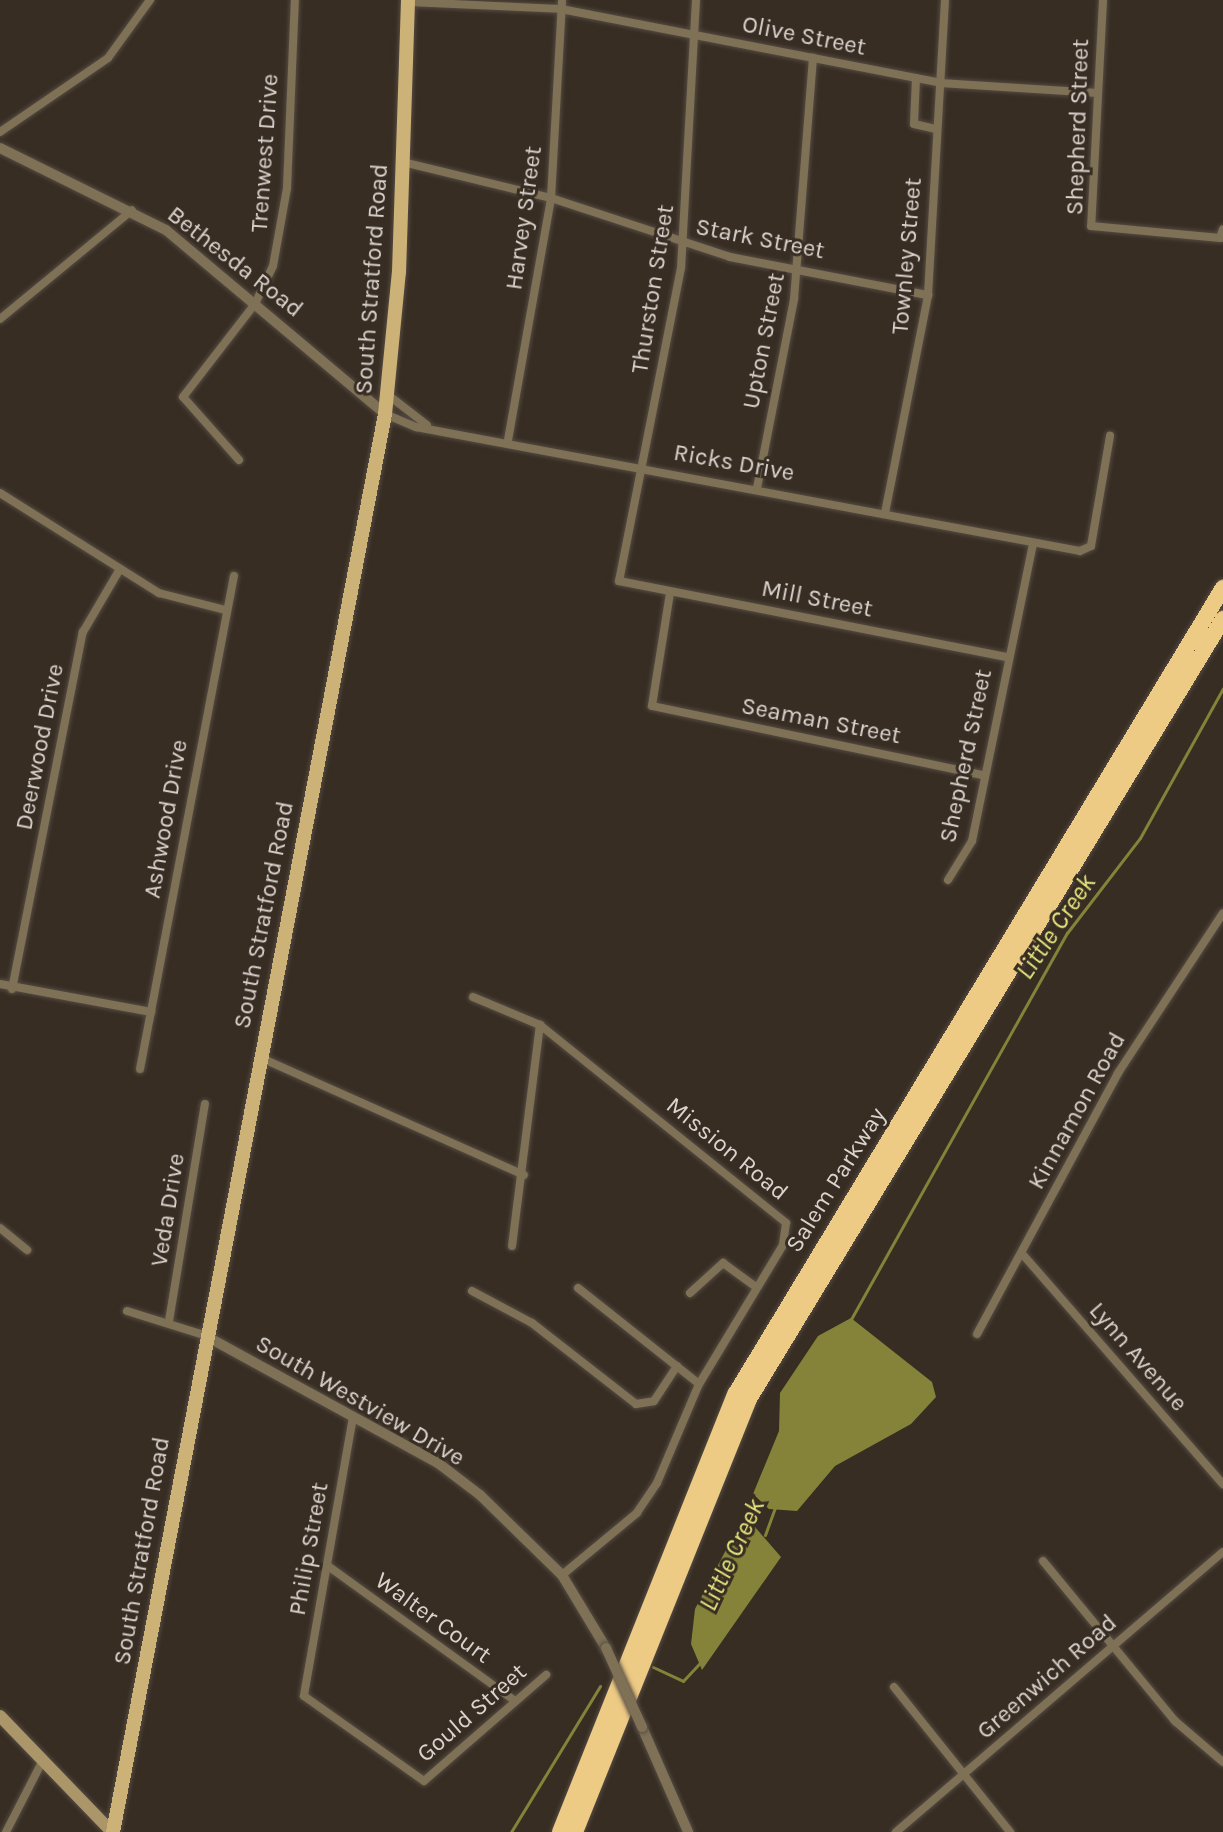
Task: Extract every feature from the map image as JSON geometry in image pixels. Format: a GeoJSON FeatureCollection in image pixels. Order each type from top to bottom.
{"type":"FeatureCollection","features":[{"type":"Feature","properties":{"kind":"highway","name":"Salem Parkway"},"geometry":{"type":"LineString","coordinates":[[560,1832],[736,1393],[1223,588]]}},
{"type":"Feature","properties":{"kind":"highway","name":"Salem Parkway"},"geometry":{"type":"LineString","coordinates":[[575,1832],[749,1399],[1223,619]]}},
{"type":"Feature","properties":{"kind":"main road","name":"South Stratford Road"},"geometry":{"type":"LineString","coordinates":[[112,1832],[204,1335],[385,414],[402,162],[408,1]]}},
{"type":"Feature","properties":{"kind":"main road"},"geometry":{"type":"LineString","coordinates":[[0,1716],[112,1832]]}},
{"type":"Feature","properties":{"kind":"street"},"geometry":{"type":"LineString","coordinates":[[0,132],[108,58],[150,0]]}},
{"type":"Feature","properties":{"kind":"street","name":"Trenwest Drive"},"geometry":{"type":"LineString","coordinates":[[239,460],[183,397],[255,304],[283,228],[295,0]]}},
{"type":"Feature","properties":{"kind":"street","name":"Thurston Street"},"geometry":{"type":"LineString","coordinates":[[619,581],[682,245],[696,0]]}},
{"type":"Feature","properties":{"kind":"street","name":"Townley Street"},"geometry":{"type":"LineString","coordinates":[[885,513],[928,295],[945,0]]}},
{"type":"Feature","properties":{"kind":"street","name":"Shepherd Street"},"geometry":{"type":"LineString","coordinates":[[1103,0],[1091,226],[1222,233]]}},
{"type":"Feature","properties":{"kind":"street","name":"Olive Street"},"geometry":{"type":"LineString","coordinates":[[408,1],[561,4],[694,35],[940,83],[1098,93]]}},
{"type":"Feature","properties":{"kind":"street","name":"Harvey Street"},"geometry":{"type":"LineString","coordinates":[[508,440],[551,198],[561,4]]}},
{"type":"Feature","properties":{"kind":"street","name":"Upton Street"},"geometry":{"type":"LineString","coordinates":[[757,488],[798,268],[813,58]]}},
{"type":"Feature","properties":{"kind":"street"},"geometry":{"type":"LineString","coordinates":[[916,78],[914,124],[936,129]]}},
{"type":"Feature","properties":{"kind":"street","name":"Bethesda Road"},"geometry":{"type":"LineString","coordinates":[[0,148],[132,209],[255,304],[385,414]]}},
{"type":"Feature","properties":{"kind":"street","name":"Stark Street"},"geometry":{"type":"LineString","coordinates":[[402,162],[551,198],[682,245],[928,295]]}},
{"type":"Feature","properties":{"kind":"street"},"geometry":{"type":"LineString","coordinates":[[0,319],[132,209]]}},
{"type":"Feature","properties":{"kind":"street","name":"Ricks Drive"},"geometry":{"type":"LineString","coordinates":[[387,392],[402,412],[427,426]]}},
{"type":"Feature","properties":{"kind":"street","name":"Ricks Drive"},"geometry":{"type":"LineString","coordinates":[[385,414],[427,426],[1080,551],[1091,546],[1110,436]]}},
{"type":"Feature","properties":{"kind":"street"},"geometry":{"type":"LineString","coordinates":[[0,493],[159,593],[225,610]]}},
{"type":"Feature","properties":{"kind":"street","name":"Shepherd Street"},"geometry":{"type":"LineString","coordinates":[[948,880],[972,841],[982,775],[1033,543]]}},
{"type":"Feature","properties":{"kind":"street","name":"Deerwood Drive"},"geometry":{"type":"LineString","coordinates":[[12,989],[83,632],[120,569]]}},
{"type":"Feature","properties":{"kind":"street","name":"Ashwood Drive"},"geometry":{"type":"LineString","coordinates":[[140,1069],[225,610],[234,576]]}},
{"type":"Feature","properties":{"kind":"street","name":"Mill Street"},"geometry":{"type":"LineString","coordinates":[[619,581],[1008,657]]}},
{"type":"Feature","properties":{"kind":"street","name":"Seaman Street"},"geometry":{"type":"LineString","coordinates":[[670,593],[652,706],[982,775]]}},
{"type":"Feature","properties":{"kind":"street","name":"Kinnamon Road"},"geometry":{"type":"LineString","coordinates":[[977,1334],[1024,1256],[1118,1073],[1223,913]]}},
{"type":"Feature","properties":{"kind":"street"},"geometry":{"type":"LineString","coordinates":[[0,984],[12,989],[151,1012]]}},
{"type":"Feature","properties":{"kind":"street"},"geometry":{"type":"LineString","coordinates":[[473,997],[540,1025],[524,1175],[512,1246]]}},
{"type":"Feature","properties":{"kind":"street","name":"Mission Road"},"geometry":{"type":"LineString","coordinates":[[540,1025],[786,1223],[783,1245],[755,1286],[699,1384],[637,1513],[562,1575]]}},
{"type":"Feature","properties":{"kind":"street"},"geometry":{"type":"LineString","coordinates":[[259,1057],[524,1175]]}},
{"type":"Feature","properties":{"kind":"street","name":"Veda Drive"},"geometry":{"type":"LineString","coordinates":[[169,1321],[205,1104]]}},
{"type":"Feature","properties":{"kind":"street"},"geometry":{"type":"LineString","coordinates":[[0,1228],[27,1250]]}},
{"type":"Feature","properties":{"kind":"street","name":"Lynn Avenue"},"geometry":{"type":"LineString","coordinates":[[1024,1256],[1223,1484]]}},
{"type":"Feature","properties":{"kind":"street"},"geometry":{"type":"LineString","coordinates":[[690,1293],[723,1263],[755,1286]]}},
{"type":"Feature","properties":{"kind":"street"},"geometry":{"type":"LineString","coordinates":[[578,1288],[699,1384]]}},
{"type":"Feature","properties":{"kind":"street"},"geometry":{"type":"LineString","coordinates":[[472,1291],[532,1323],[636,1404],[654,1401],[677,1366]]}},
{"type":"Feature","properties":{"kind":"street"},"geometry":{"type":"LineString","coordinates":[[127,1311],[169,1321],[204,1335]]}},
{"type":"Feature","properties":{"kind":"street","name":"South Westview Drive"},"geometry":{"type":"LineString","coordinates":[[204,1335],[438,1463],[562,1575],[606,1648],[688,1832]]}},
{"type":"Feature","properties":{"kind":"street","name":"Philip Street"},"geometry":{"type":"LineString","coordinates":[[353,1417],[304,1688],[317,1712],[424,1781]]}},
{"type":"Feature","properties":{"kind":"street","name":"Greenwich Road"},"geometry":{"type":"LineString","coordinates":[[896,1832],[1223,1552]]}},
{"type":"Feature","properties":{"kind":"street"},"geometry":{"type":"LineString","coordinates":[[1043,1561],[1112,1648],[1223,1762]]}},
{"type":"Feature","properties":{"kind":"street","name":"Walter Court"},"geometry":{"type":"LineString","coordinates":[[328,1566],[515,1701]]}},
{"type":"Feature","properties":{"kind":"street","name":"Gould Street"},"geometry":{"type":"LineString","coordinates":[[424,1781],[546,1675]]}},
{"type":"Feature","properties":{"kind":"street"},"geometry":{"type":"LineString","coordinates":[[894,1687],[967,1772],[1010,1832]]}},
{"type":"Feature","properties":{"kind":"street"},"geometry":{"type":"LineString","coordinates":[[6,1832],[42,1762]]}},
{"type":"Feature","properties":{"kind":"water"},"geometry":{"type":"Polygon","coordinates":[[[851,1318],[932,1382],[936,1397],[911,1424],[835,1466],[797,1511],[769,1509],[753,1494],[779,1431],[780,1393],[818,1336],[851,1318]]]}},
{"type":"Feature","properties":{"kind":"water"},"geometry":{"type":"Polygon","coordinates":[[[755,1527],[781,1557],[702,1670],[691,1644],[695,1609],[728,1546],[755,1527]]]}},
{"type":"Feature","properties":{"kind":"waterway","name":"Little Creek"},"geometry":{"type":"LineString","coordinates":[[850,1321],[1067,933],[1140,838],[1223,688]]}},
{"type":"Feature","properties":{"kind":"waterway","name":"Little Creek"},"geometry":{"type":"LineString","coordinates":[[765,1535],[775,1508]]}},
{"type":"Feature","properties":{"kind":"waterway","name":"Little Creek"},"geometry":{"type":"LineString","coordinates":[[653,1667],[683,1681],[700,1663]]}},
{"type":"Feature","properties":{"kind":"waterway","name":"Little Creek"},"geometry":{"type":"LineString","coordinates":[[511,1832],[600,1686]]}}]}
